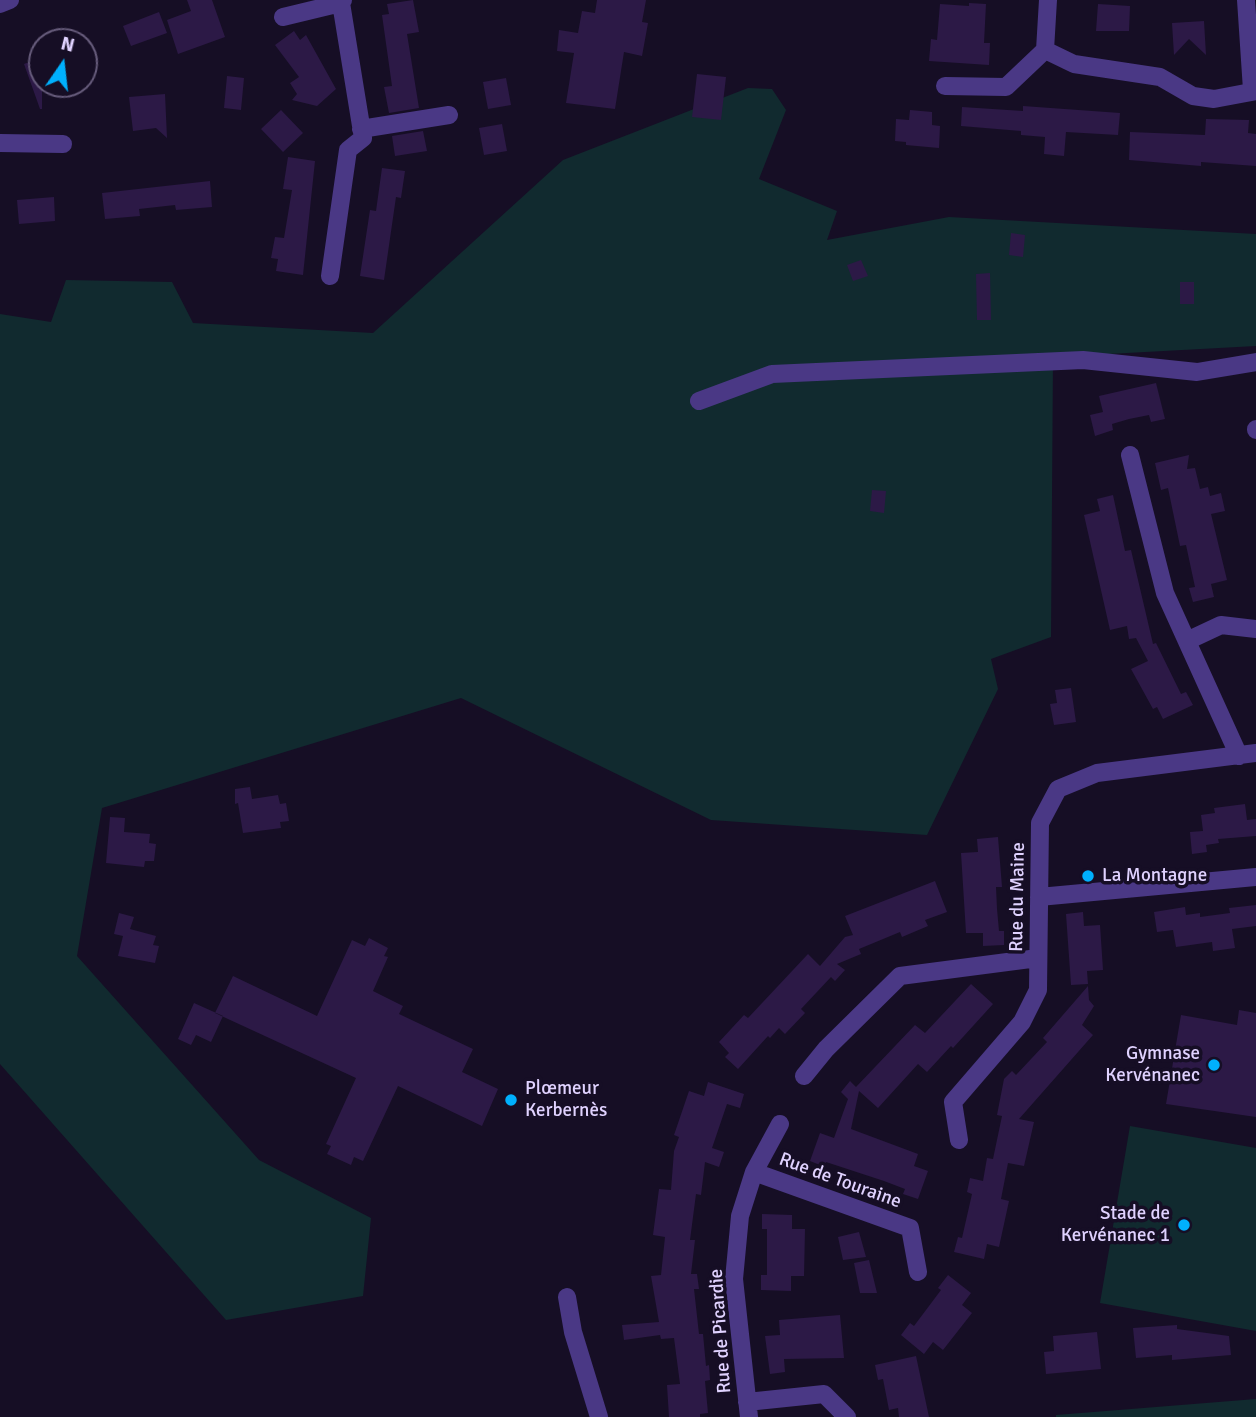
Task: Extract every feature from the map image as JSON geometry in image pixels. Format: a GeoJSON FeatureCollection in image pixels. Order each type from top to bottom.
{"type":"FeatureCollection","features":[{"type":"Feature","properties":{"kind":"street"},"geometry":{"type":"LineString","coordinates":[[0,4],[10,0]]}},
{"type":"Feature","properties":{"kind":"street"},"geometry":{"type":"LineString","coordinates":[[945,86],[1006,87],[1045,50],[1048,0]]}},
{"type":"Feature","properties":{"kind":"street"},"geometry":{"type":"LineString","coordinates":[[1045,50],[1074,64],[1160,77],[1193,96],[1214,99],[1254,90],[1247,0]]}},
{"type":"Feature","properties":{"kind":"street"},"geometry":{"type":"LineString","coordinates":[[283,17],[342,1],[363,138],[348,150],[330,276]]}},
{"type":"Feature","properties":{"kind":"street"},"geometry":{"type":"LineString","coordinates":[[361,129],[449,115]]}},
{"type":"Feature","properties":{"kind":"street"},"geometry":{"type":"LineString","coordinates":[[0,143],[63,144]]}},
{"type":"Feature","properties":{"kind":"street"},"geometry":{"type":"LineString","coordinates":[[699,401],[772,374],[1083,360],[1197,372],[1256,362]]}},
{"type":"Feature","properties":{"kind":"street"},"geometry":{"type":"LineString","coordinates":[[1130,455],[1165,593],[1247,754]]}},
{"type":"Feature","properties":{"kind":"street"},"geometry":{"type":"LineString","coordinates":[[1189,640],[1221,625],[1256,629]]}},
{"type":"Feature","properties":{"kind":"street","name":"Rue du Maine"},"geometry":{"type":"LineString","coordinates":[[959,1140],[953,1102],[1022,1022],[1038,990],[1040,823],[1058,789],[1097,772],[1247,754]]}},
{"type":"Feature","properties":{"kind":"street"},"geometry":{"type":"LineString","coordinates":[[1039,897],[1256,877]]}},
{"type":"Feature","properties":{"kind":"street"},"geometry":{"type":"LineString","coordinates":[[804,1076],[826,1049],[900,976],[1038,958]]}},
{"type":"Feature","properties":{"kind":"street","name":"Rue de Picardie"},"geometry":{"type":"LineString","coordinates":[[748,1410],[734,1279],[740,1216],[754,1172],[780,1124]]}},
{"type":"Feature","properties":{"kind":"street","name":"Rue de Touraine"},"geometry":{"type":"LineString","coordinates":[[754,1172],[909,1228],[918,1272]]}},
{"type":"Feature","properties":{"kind":"street"},"geometry":{"type":"LineString","coordinates":[[566,1297],[573,1332],[599,1417]]}},
{"type":"Feature","properties":{"kind":"street"},"geometry":{"type":"LineString","coordinates":[[748,1410],[824,1394],[847,1417]]}},
{"type":"Feature","properties":{"kind":"green space"},"geometry":{"type":"Polygon","coordinates":[[[748,88],[772,89],[786,110],[759,179],[837,211],[827,240],[949,217],[1256,234],[1256,346],[1053,357],[1051,637],[991,659],[998,689],[927,835],[711,820],[461,698],[102,808],[77,956],[259,1160],[371,1218],[363,1296],[226,1320],[0,1064],[0,314],[51,322],[66,280],[172,282],[193,323],[373,333],[563,160],[748,88]]]}},
{"type":"Feature","properties":{"kind":"green space","name":"Stade de Kervénanec 1"},"geometry":{"type":"Polygon","coordinates":[[[1130,1126],[1256,1148],[1256,1331],[1100,1303],[1130,1126]]]}},
{"type":"Feature","properties":{"kind":"green space"},"geometry":{"type":"Polygon","coordinates":[[[1256,1399],[1256,1417],[1056,1417],[1056,1415],[1256,1399]]]}},
{"type":"Feature","properties":{"kind":"building"},"geometry":{"type":"Polygon","coordinates":[[[187,0],[212,0],[225,37],[178,54],[167,20],[191,11],[187,0]]]}},
{"type":"Feature","properties":{"kind":"building"},"geometry":{"type":"Polygon","coordinates":[[[413,0],[419,32],[407,34],[419,108],[389,113],[384,87],[392,86],[382,15],[389,14],[387,4],[413,0]]]}},
{"type":"Feature","properties":{"kind":"building"},"geometry":{"type":"Polygon","coordinates":[[[597,0],[646,0],[642,22],[648,23],[642,56],[624,52],[615,109],[566,103],[574,53],[557,51],[559,30],[578,33],[582,11],[595,13],[597,0]]]}},
{"type":"Feature","properties":{"kind":"building"},"geometry":{"type":"Polygon","coordinates":[[[969,3],[986,4],[984,43],[990,43],[989,65],[929,61],[931,39],[937,40],[940,4],[969,6],[969,3]]]}},
{"type":"Feature","properties":{"kind":"building"},"geometry":{"type":"Polygon","coordinates":[[[1098,4],[1130,6],[1129,31],[1096,31],[1098,4]]]}},
{"type":"Feature","properties":{"kind":"building"},"geometry":{"type":"Polygon","coordinates":[[[159,12],[167,33],[131,46],[123,26],[159,12]]]}},
{"type":"Feature","properties":{"kind":"building"},"geometry":{"type":"Polygon","coordinates":[[[1204,21],[1206,55],[1189,39],[1174,55],[1172,23],[1204,21]]]}},
{"type":"Feature","properties":{"kind":"building"},"geometry":{"type":"Polygon","coordinates":[[[294,31],[300,40],[306,35],[336,89],[317,106],[292,100],[297,94],[290,83],[299,77],[275,45],[294,31]]]}},
{"type":"Feature","properties":{"kind":"building"},"geometry":{"type":"Polygon","coordinates":[[[697,74],[726,77],[721,120],[692,117],[697,74]]]}},
{"type":"Feature","properties":{"kind":"building"},"geometry":{"type":"Polygon","coordinates":[[[227,76],[244,78],[241,110],[224,108],[227,76]]]}},
{"type":"Feature","properties":{"kind":"building"},"geometry":{"type":"Polygon","coordinates":[[[506,78],[511,105],[488,109],[483,82],[506,78]]]}},
{"type":"Feature","properties":{"kind":"building"},"geometry":{"type":"Polygon","coordinates":[[[165,94],[167,138],[156,128],[133,131],[129,97],[165,94]]]}},
{"type":"Feature","properties":{"kind":"building"},"geometry":{"type":"Polygon","coordinates":[[[36,98],[42,98],[40,109],[36,98]]]}},
{"type":"Feature","properties":{"kind":"building"},"geometry":{"type":"Polygon","coordinates":[[[1023,106],[1120,113],[1118,135],[1066,132],[1064,156],[1044,154],[1045,137],[1021,135],[1021,131],[961,126],[962,107],[1023,111],[1023,106]]]}},
{"type":"Feature","properties":{"kind":"building"},"geometry":{"type":"Polygon","coordinates":[[[281,110],[303,133],[283,152],[261,129],[281,110]]]}},
{"type":"Feature","properties":{"kind":"building"},"geometry":{"type":"Polygon","coordinates":[[[910,110],[932,112],[932,125],[940,126],[939,148],[906,145],[906,142],[895,141],[896,119],[909,120],[910,110]]]}},
{"type":"Feature","properties":{"kind":"building"},"geometry":{"type":"Polygon","coordinates":[[[1206,119],[1249,120],[1248,133],[1256,134],[1256,166],[1201,162],[1201,166],[1129,160],[1130,132],[1205,135],[1206,119]]]}},
{"type":"Feature","properties":{"kind":"building"},"geometry":{"type":"Polygon","coordinates":[[[502,124],[507,151],[484,155],[479,128],[502,124]]]}},
{"type":"Feature","properties":{"kind":"building"},"geometry":{"type":"Polygon","coordinates":[[[423,131],[427,151],[395,156],[392,136],[423,131]]]}},
{"type":"Feature","properties":{"kind":"building"},"geometry":{"type":"Polygon","coordinates":[[[288,157],[315,161],[303,275],[276,271],[278,259],[271,258],[275,237],[284,238],[292,190],[283,189],[288,157]]]}},
{"type":"Feature","properties":{"kind":"building"},"geometry":{"type":"Polygon","coordinates":[[[382,168],[405,171],[401,198],[396,197],[384,280],[360,276],[370,210],[376,211],[382,168]]]}},
{"type":"Feature","properties":{"kind":"building"},"geometry":{"type":"Polygon","coordinates":[[[210,181],[212,207],[176,210],[175,205],[139,209],[140,216],[105,219],[102,193],[210,181]]]}},
{"type":"Feature","properties":{"kind":"building"},"geometry":{"type":"Polygon","coordinates":[[[54,197],[55,221],[19,224],[17,200],[54,197]]]}},
{"type":"Feature","properties":{"kind":"building"},"geometry":{"type":"Polygon","coordinates":[[[1011,233],[1025,235],[1023,257],[1009,255],[1011,233]]]}},
{"type":"Feature","properties":{"kind":"building"},"geometry":{"type":"Polygon","coordinates":[[[861,260],[868,276],[853,281],[847,265],[861,260]]]}},
{"type":"Feature","properties":{"kind":"building"},"geometry":{"type":"Polygon","coordinates":[[[990,273],[991,320],[977,320],[976,274],[990,273]]]}},
{"type":"Feature","properties":{"kind":"building"},"geometry":{"type":"Polygon","coordinates":[[[1180,282],[1194,282],[1194,304],[1180,304],[1180,282]]]}},
{"type":"Feature","properties":{"kind":"building"},"geometry":{"type":"Polygon","coordinates":[[[1156,383],[1165,419],[1151,422],[1149,415],[1129,419],[1112,424],[1113,430],[1095,436],[1090,415],[1103,412],[1099,396],[1156,383]]]}},
{"type":"Feature","properties":{"kind":"building"},"geometry":{"type":"Polygon","coordinates":[[[1189,455],[1187,469],[1195,468],[1200,489],[1208,487],[1210,496],[1221,493],[1225,511],[1211,514],[1227,580],[1211,584],[1214,597],[1193,602],[1189,588],[1195,587],[1186,545],[1180,546],[1168,488],[1161,490],[1155,463],[1189,455]]]}},
{"type":"Feature","properties":{"kind":"building"},"geometry":{"type":"Polygon","coordinates":[[[872,490],[886,491],[884,513],[870,511],[872,490]]]}},
{"type":"Feature","properties":{"kind":"building"},"geometry":{"type":"Polygon","coordinates":[[[1113,495],[1125,551],[1131,550],[1153,644],[1156,643],[1181,694],[1186,692],[1193,705],[1163,719],[1157,707],[1153,709],[1131,669],[1148,661],[1136,638],[1129,639],[1127,626],[1110,630],[1084,515],[1100,511],[1097,499],[1113,495]]]}},
{"type":"Feature","properties":{"kind":"building"},"geometry":{"type":"Polygon","coordinates":[[[1071,688],[1076,722],[1054,725],[1050,704],[1057,703],[1055,690],[1071,688]]]}},
{"type":"Feature","properties":{"kind":"building"},"geometry":{"type":"Polygon","coordinates":[[[250,787],[252,799],[278,795],[280,804],[286,803],[289,821],[280,822],[281,828],[243,833],[238,803],[235,804],[235,789],[250,787]]]}},
{"type":"Feature","properties":{"kind":"building"},"geometry":{"type":"Polygon","coordinates":[[[1245,804],[1247,820],[1256,819],[1256,836],[1218,839],[1219,843],[1206,845],[1207,852],[1192,854],[1190,832],[1203,831],[1201,815],[1215,813],[1214,808],[1245,804]]]}},
{"type":"Feature","properties":{"kind":"building"},"geometry":{"type":"Polygon","coordinates":[[[110,817],[125,818],[124,832],[150,834],[149,843],[156,844],[154,861],[145,861],[144,867],[106,863],[110,817]]]}},
{"type":"Feature","properties":{"kind":"building"},"geometry":{"type":"Polygon","coordinates":[[[998,837],[1002,887],[996,887],[997,909],[999,931],[1004,931],[1004,945],[983,946],[983,933],[966,933],[961,853],[978,852],[977,839],[998,837]]]}},
{"type":"Feature","properties":{"kind":"building"},"geometry":{"type":"Polygon","coordinates":[[[935,881],[947,912],[925,920],[928,926],[902,937],[900,932],[859,949],[861,954],[837,964],[845,970],[835,981],[831,977],[801,1009],[805,1013],[785,1034],[779,1028],[770,1038],[768,1036],[738,1069],[725,1057],[729,1053],[719,1042],[744,1015],[748,1018],[808,954],[820,966],[845,937],[853,935],[845,916],[935,881]]]}},
{"type":"Feature","properties":{"kind":"building"},"geometry":{"type":"Polygon","coordinates":[[[1256,905],[1256,926],[1232,929],[1235,948],[1213,951],[1212,942],[1176,947],[1173,930],[1157,932],[1154,912],[1185,907],[1186,915],[1200,913],[1200,917],[1230,913],[1229,908],[1256,905]]]}},
{"type":"Feature","properties":{"kind":"building"},"geometry":{"type":"Polygon","coordinates":[[[1083,912],[1084,926],[1100,925],[1103,970],[1087,971],[1088,984],[1071,985],[1066,914],[1083,912]]]}},
{"type":"Feature","properties":{"kind":"building"},"geometry":{"type":"Polygon","coordinates":[[[119,913],[134,917],[130,929],[156,936],[153,945],[159,946],[155,963],[118,956],[123,936],[114,934],[119,913]]]}},
{"type":"Feature","properties":{"kind":"building"},"geometry":{"type":"Polygon","coordinates":[[[369,938],[388,948],[384,956],[388,957],[373,991],[403,1006],[399,1014],[473,1049],[462,1072],[498,1089],[482,1126],[398,1086],[363,1161],[354,1157],[351,1165],[327,1154],[331,1146],[326,1144],[356,1078],[215,1013],[233,976],[317,1016],[352,940],[365,946],[369,938]]]}},
{"type":"Feature","properties":{"kind":"building"},"geometry":{"type":"Polygon","coordinates":[[[971,984],[993,1004],[953,1048],[951,1046],[927,1072],[918,1064],[878,1108],[859,1091],[851,1129],[918,1154],[914,1166],[928,1171],[918,1199],[903,1194],[905,1189],[884,1181],[826,1162],[825,1167],[810,1161],[820,1133],[834,1138],[848,1099],[841,1092],[850,1081],[856,1087],[915,1025],[925,1033],[971,984]]]}},
{"type":"Feature","properties":{"kind":"building"},"geometry":{"type":"Polygon","coordinates":[[[1088,986],[1089,1000],[1094,1006],[1082,1025],[1093,1035],[1019,1119],[1034,1122],[1024,1166],[1008,1163],[1001,1199],[1009,1201],[999,1247],[987,1244],[984,1259],[954,1252],[958,1237],[962,1238],[972,1194],[967,1192],[970,1178],[983,1181],[987,1158],[993,1159],[1002,1116],[997,1115],[1004,1079],[1012,1071],[1016,1075],[1047,1042],[1043,1038],[1088,986]]]}},
{"type":"Feature","properties":{"kind":"building"},"geometry":{"type":"Polygon","coordinates":[[[194,1003],[223,1016],[211,1042],[196,1035],[191,1045],[178,1039],[194,1003]]]}},
{"type":"Feature","properties":{"kind":"building","name":"Gymnase Kervénanec"},"geometry":{"type":"Polygon","coordinates":[[[1239,1010],[1256,1013],[1256,1117],[1166,1104],[1181,1015],[1237,1025],[1239,1010]]]}},
{"type":"Feature","properties":{"kind":"building"},"geometry":{"type":"Polygon","coordinates":[[[708,1082],[744,1094],[740,1108],[727,1104],[712,1148],[724,1152],[719,1167],[705,1162],[701,1195],[696,1194],[690,1240],[695,1240],[691,1274],[697,1274],[699,1289],[694,1289],[699,1334],[703,1334],[706,1366],[709,1365],[710,1380],[705,1381],[708,1413],[700,1414],[700,1417],[669,1417],[667,1385],[680,1384],[674,1338],[661,1339],[660,1335],[624,1340],[622,1325],[659,1322],[651,1276],[661,1275],[665,1237],[653,1235],[659,1189],[671,1190],[674,1151],[679,1137],[674,1135],[689,1091],[704,1096],[708,1082]]]}},
{"type":"Feature","properties":{"kind":"building"},"geometry":{"type":"Polygon","coordinates":[[[762,1214],[792,1215],[792,1229],[805,1229],[804,1276],[791,1276],[791,1291],[761,1290],[761,1275],[767,1275],[767,1229],[762,1229],[762,1214]]]}},
{"type":"Feature","properties":{"kind":"building"},"geometry":{"type":"Polygon","coordinates":[[[859,1232],[866,1257],[843,1260],[838,1237],[859,1232]]]}},
{"type":"Feature","properties":{"kind":"building"},"geometry":{"type":"Polygon","coordinates":[[[869,1260],[877,1293],[860,1293],[854,1263],[869,1260]]]}},
{"type":"Feature","properties":{"kind":"building"},"geometry":{"type":"Polygon","coordinates":[[[948,1275],[971,1293],[962,1305],[972,1313],[943,1350],[933,1342],[924,1354],[901,1335],[910,1323],[914,1326],[941,1290],[938,1288],[948,1275]]]}},
{"type":"Feature","properties":{"kind":"building"},"geometry":{"type":"Polygon","coordinates":[[[840,1315],[844,1358],[784,1359],[785,1372],[770,1374],[765,1336],[780,1335],[779,1320],[840,1315]]]}},
{"type":"Feature","properties":{"kind":"building"},"geometry":{"type":"Polygon","coordinates":[[[1177,1325],[1177,1329],[1229,1336],[1231,1355],[1172,1360],[1172,1355],[1136,1358],[1133,1328],[1177,1325]]]}},
{"type":"Feature","properties":{"kind":"building"},"geometry":{"type":"Polygon","coordinates":[[[1097,1332],[1101,1369],[1046,1374],[1044,1352],[1054,1351],[1053,1336],[1097,1332]]]}},
{"type":"Feature","properties":{"kind":"building"},"geometry":{"type":"Polygon","coordinates":[[[916,1356],[929,1417],[899,1417],[898,1408],[889,1410],[883,1379],[878,1380],[875,1365],[916,1356]]]}},
{"type":"Feature","properties":{"kind":"place","name":"La Montagne"},"geometry":{"type":"Point","coordinates":[1088,876]}},
{"type":"Feature","properties":{"kind":"place","name":"Gymnase Kervénanec"},"geometry":{"type":"Point","coordinates":[1214,1065]}},
{"type":"Feature","properties":{"kind":"place","name":"Plœmeur Kerbernès"},"geometry":{"type":"Point","coordinates":[511,1100]}},
{"type":"Feature","properties":{"kind":"place","name":"Stade de Kervénanec 1"},"geometry":{"type":"Point","coordinates":[1184,1225]}}]}
